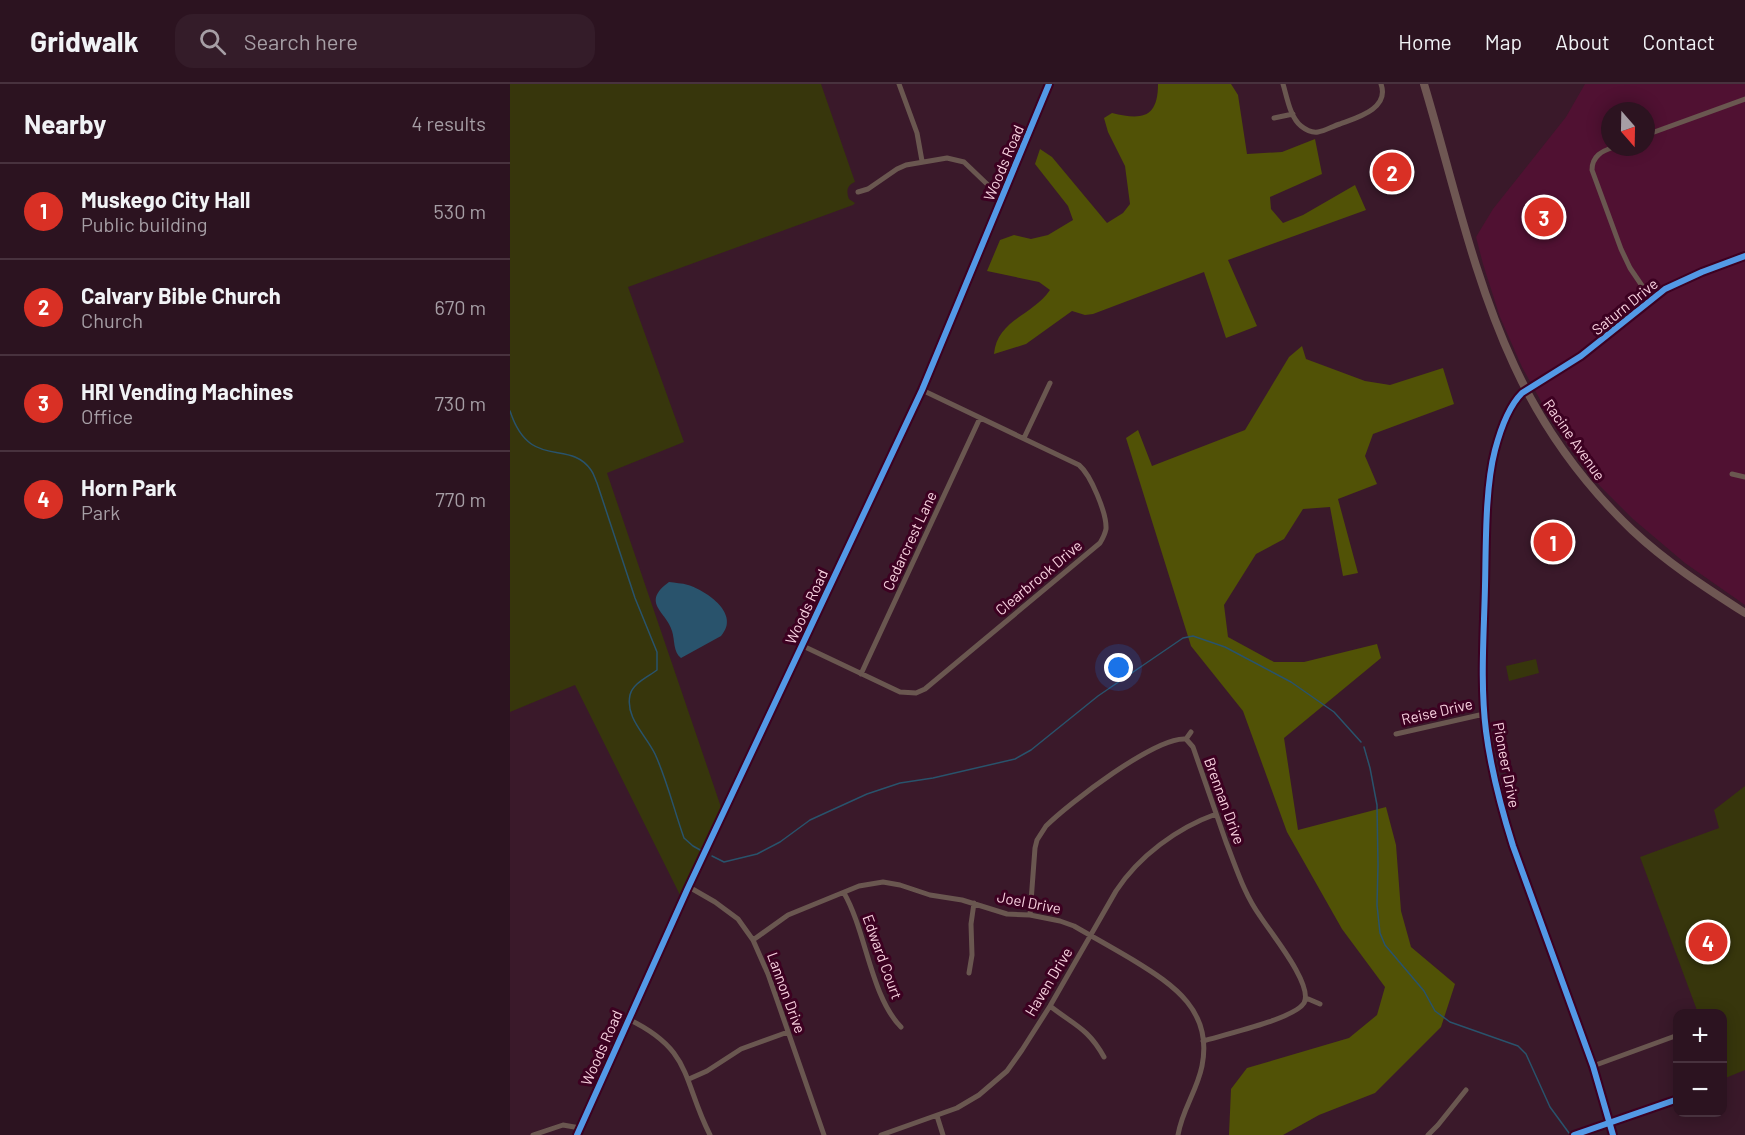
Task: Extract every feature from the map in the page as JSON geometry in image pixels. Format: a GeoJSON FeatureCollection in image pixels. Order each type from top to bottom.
{"type":"FeatureCollection","features":[{"type":"Feature","properties":{"kind":"main road","name":"Racine Avenue"},"geometry":{"type":"LineString","coordinates":[[1424,84],[1487,297],[1508,352],[1526,390],[1560,446],[1582,475],[1631,528],[1678,568],[1745,614]]}},
{"type":"Feature","properties":{"kind":"street"},"geometry":{"type":"LineString","coordinates":[[899,84],[917,133],[922,161]]}},
{"type":"Feature","properties":{"kind":"street","name":"Woods Road"},"geometry":{"type":"LineString","coordinates":[[579,1132],[689,887],[922,390],[1049,84]]}},
{"type":"Feature","properties":{"kind":"street"},"geometry":{"type":"LineString","coordinates":[[1283,84],[1293,114],[1300,125],[1310,131],[1318,132],[1368,113],[1379,104],[1383,88],[1381,84]]}},
{"type":"Feature","properties":{"kind":"street"},"geometry":{"type":"LineString","coordinates":[[1655,132],[1745,99]]}},
{"type":"Feature","properties":{"kind":"street"},"geometry":{"type":"LineString","coordinates":[[1274,118],[1293,114]]}},
{"type":"Feature","properties":{"kind":"street"},"geometry":{"type":"LineString","coordinates":[[1601,152],[1594,159],[1592,170],[1626,259],[1651,299]]}},
{"type":"Feature","properties":{"kind":"street"},"geometry":{"type":"LineString","coordinates":[[858,192],[868,189],[897,168],[922,161],[947,158],[964,162],[972,167],[988,185],[1004,194]]}},
{"type":"Feature","properties":{"kind":"street","name":"Saturn Drive"},"geometry":{"type":"LineString","coordinates":[[1526,390],[1581,356],[1651,299],[1682,280],[1745,256]]}},
{"type":"Feature","properties":{"kind":"street"},"geometry":{"type":"LineString","coordinates":[[1024,438],[1050,383]]}},
{"type":"Feature","properties":{"kind":"street","name":"Clearbrook Drive"},"geometry":{"type":"LineString","coordinates":[[802,646],[900,692],[909,694],[925,689],[1100,543],[1106,532],[1105,522],[1092,484],[1084,469],[1073,461],[922,390]]}},
{"type":"Feature","properties":{"kind":"street","name":"Pioneer Drive"},"geometry":{"type":"LineString","coordinates":[[1526,390],[1515,401],[1502,428],[1492,466],[1485,564],[1484,714],[1491,764],[1510,837],[1593,1066],[1613,1135]]}},
{"type":"Feature","properties":{"kind":"street","name":"Cedarcrest Lane"},"geometry":{"type":"LineString","coordinates":[[861,674],[980,418]]}},
{"type":"Feature","properties":{"kind":"street"},"geometry":{"type":"LineString","coordinates":[[1732,474],[1745,477]]}},
{"type":"Feature","properties":{"kind":"street","name":"Reise Drive"},"geometry":{"type":"LineString","coordinates":[[1396,734],[1484,714]]}},
{"type":"Feature","properties":{"kind":"street"},"geometry":{"type":"LineString","coordinates":[[1030,915],[1035,848],[1046,826],[1137,757],[1175,740],[1186,740],[1191,732]]}},
{"type":"Feature","properties":{"kind":"street","name":"Brennan Drive"},"geometry":{"type":"LineString","coordinates":[[1186,740],[1193,747],[1245,890],[1258,914],[1285,951],[1304,986],[1306,998]]}},
{"type":"Feature","properties":{"kind":"street","name":"Haven Drive"},"geometry":{"type":"LineString","coordinates":[[881,1135],[937,1116],[972,1100],[995,1083],[1017,1058],[1050,1006],[1116,891],[1139,864],[1186,827],[1216,814]]}},
{"type":"Feature","properties":{"kind":"street","name":"Joel Drive"},"geometry":{"type":"LineString","coordinates":[[753,940],[788,915],[868,884],[884,882],[974,903],[1007,914],[1030,915],[1060,921],[1090,935],[1161,977],[1174,987],[1193,1011],[1203,1041],[1203,1061],[1199,1078],[1182,1117],[1178,1135]]}},
{"type":"Feature","properties":{"kind":"street","name":"Lannon Drive"},"geometry":{"type":"LineString","coordinates":[[689,887],[716,902],[738,919],[753,940],[824,1135]]}},
{"type":"Feature","properties":{"kind":"street","name":"Edward Court"},"geometry":{"type":"LineString","coordinates":[[844,893],[889,1012],[901,1027]]}},
{"type":"Feature","properties":{"kind":"street"},"geometry":{"type":"LineString","coordinates":[[969,973],[974,903]]}},
{"type":"Feature","properties":{"kind":"street"},"geometry":{"type":"LineString","coordinates":[[1203,1041],[1279,1018],[1300,1008],[1306,998],[1320,1004]]}},
{"type":"Feature","properties":{"kind":"street"},"geometry":{"type":"LineString","coordinates":[[1050,1006],[1087,1032],[1104,1057]]}},
{"type":"Feature","properties":{"kind":"street"},"geometry":{"type":"LineString","coordinates":[[628,1019],[653,1032],[668,1044],[680,1060],[710,1135]]}},
{"type":"Feature","properties":{"kind":"street"},"geometry":{"type":"LineString","coordinates":[[689,1079],[707,1071],[741,1049],[788,1032]]}},
{"type":"Feature","properties":{"kind":"street"},"geometry":{"type":"LineString","coordinates":[[1593,1066],[1673,1036]]}},
{"type":"Feature","properties":{"kind":"street"},"geometry":{"type":"LineString","coordinates":[[1428,1135],[1466,1090]]}},
{"type":"Feature","properties":{"kind":"street"},"geometry":{"type":"LineString","coordinates":[[937,1116],[943,1135]]}},
{"type":"Feature","properties":{"kind":"street"},"geometry":{"type":"LineString","coordinates":[[533,1135],[563,1125],[579,1132]]}},
{"type":"Feature","properties":{"kind":"shaded area"},"geometry":{"type":"Polygon","coordinates":[[[510,84],[821,84],[855,182],[847,191],[849,199],[855,203],[853,205],[628,287],[684,442],[607,473],[722,810],[681,897],[575,685],[510,712],[510,84]]]}},
{"type":"Feature","properties":{"kind":"shaded area"},"geometry":{"type":"Polygon","coordinates":[[[1158,84],[1231,84],[1238,95],[1247,154],[1282,152],[1315,139],[1322,174],[1270,197],[1271,209],[1283,223],[1303,215],[1355,185],[1366,210],[1228,260],[1257,326],[1226,338],[1204,272],[1093,314],[1085,315],[1072,311],[1026,344],[994,354],[1001,333],[1043,299],[1050,290],[1039,282],[987,271],[1000,240],[1014,235],[1031,239],[1048,235],[1073,220],[1068,206],[1035,164],[1040,149],[1052,157],[1107,223],[1123,213],[1130,204],[1125,166],[1108,132],[1104,118],[1112,113],[1131,116],[1146,114],[1155,104],[1158,84]]]}},
{"type":"Feature","properties":{"kind":"shaded area"},"geometry":{"type":"Polygon","coordinates":[[[1585,84],[1745,84],[1745,605],[1685,563],[1633,519],[1600,486],[1571,450],[1548,414],[1522,367],[1500,317],[1483,264],[1476,237],[1493,209],[1566,117],[1585,84]]]}},
{"type":"Feature","properties":{"kind":"shaded area"},"geometry":{"type":"Polygon","coordinates":[[[1302,346],[1306,359],[1365,381],[1390,385],[1443,368],[1454,404],[1373,434],[1365,456],[1377,484],[1338,499],[1358,573],[1343,576],[1330,507],[1303,509],[1284,539],[1256,554],[1224,605],[1228,637],[1274,662],[1304,662],[1377,644],[1381,658],[1284,738],[1298,830],[1386,807],[1396,845],[1401,911],[1411,947],[1455,984],[1441,1027],[1375,1093],[1319,1115],[1283,1135],[1229,1135],[1231,1089],[1247,1068],[1349,1038],[1377,1015],[1385,987],[1342,929],[1287,832],[1243,711],[1191,646],[1126,438],[1138,430],[1152,466],[1245,430],[1289,357],[1302,346]]]}},
{"type":"Feature","properties":{"kind":"shaded area"},"geometry":{"type":"Polygon","coordinates":[[[1536,659],[1539,673],[1509,681],[1506,666],[1536,659]]]}},
{"type":"Feature","properties":{"kind":"shaded area"},"geometry":{"type":"Polygon","coordinates":[[[1745,786],[1745,1070],[1727,1077],[1727,1009],[1697,1009],[1640,857],[1719,828],[1714,810],[1745,786]]]}},
{"type":"Feature","properties":{"kind":"water"},"geometry":{"type":"Polygon","coordinates":[[[669,582],[688,585],[704,592],[719,604],[727,620],[726,628],[721,636],[681,658],[675,649],[669,624],[656,602],[661,589],[669,582]]]}},
{"type":"Feature","properties":{"kind":"waterway"},"geometry":{"type":"LineString","coordinates":[[510,411],[518,430],[528,441],[539,448],[572,456],[582,461],[594,475],[635,598],[657,652],[657,670],[637,684],[630,695],[629,703],[633,719],[659,764],[684,838],[702,851]]}},
{"type":"Feature","properties":{"kind":"waterway"},"geometry":{"type":"LineString","coordinates":[[712,856],[724,862],[757,854],[780,842],[810,820],[867,794],[900,783],[933,778],[1015,759],[1031,750],[1098,696],[1183,638],[1193,636],[1225,647],[1291,682],[1334,712],[1361,742]]}},
{"type":"Feature","properties":{"kind":"waterway"},"geometry":{"type":"LineString","coordinates":[[1364,747],[1377,805],[1377,905],[1380,933],[1385,945],[1424,991],[1435,1011],[1450,1022],[1518,1046],[1526,1054],[1550,1107],[1569,1133]]}},
{"type":"Feature","properties":{"kind":"cycle path"},"geometry":{"type":"LineString","coordinates":[[577,1135],[687,890],[922,390],[1049,84]]}},
{"type":"Feature","properties":{"kind":"cycle path"},"geometry":{"type":"LineString","coordinates":[[1613,1135],[1593,1066],[1513,846],[1491,760],[1484,713],[1483,677],[1489,482],[1497,443],[1505,420],[1522,393],[1581,356],[1665,289],[1745,256]]}},
{"type":"Feature","properties":{"kind":"cycle path"},"geometry":{"type":"LineString","coordinates":[[1574,1135],[1673,1101]]}},
{"type":"Feature","properties":{"kind":"place","name":"Calvary Bible Church"},"geometry":{"type":"Point","coordinates":[1392,172]}},
{"type":"Feature","properties":{"kind":"place","name":"HRI Vending Machines"},"geometry":{"type":"Point","coordinates":[1544,217]}},
{"type":"Feature","properties":{"kind":"place","name":"Muskego City Hall"},"geometry":{"type":"Point","coordinates":[1553,542]}},
{"type":"Feature","properties":{"kind":"place","name":"Horn Park"},"geometry":{"type":"Point","coordinates":[1708,942]}}]}
